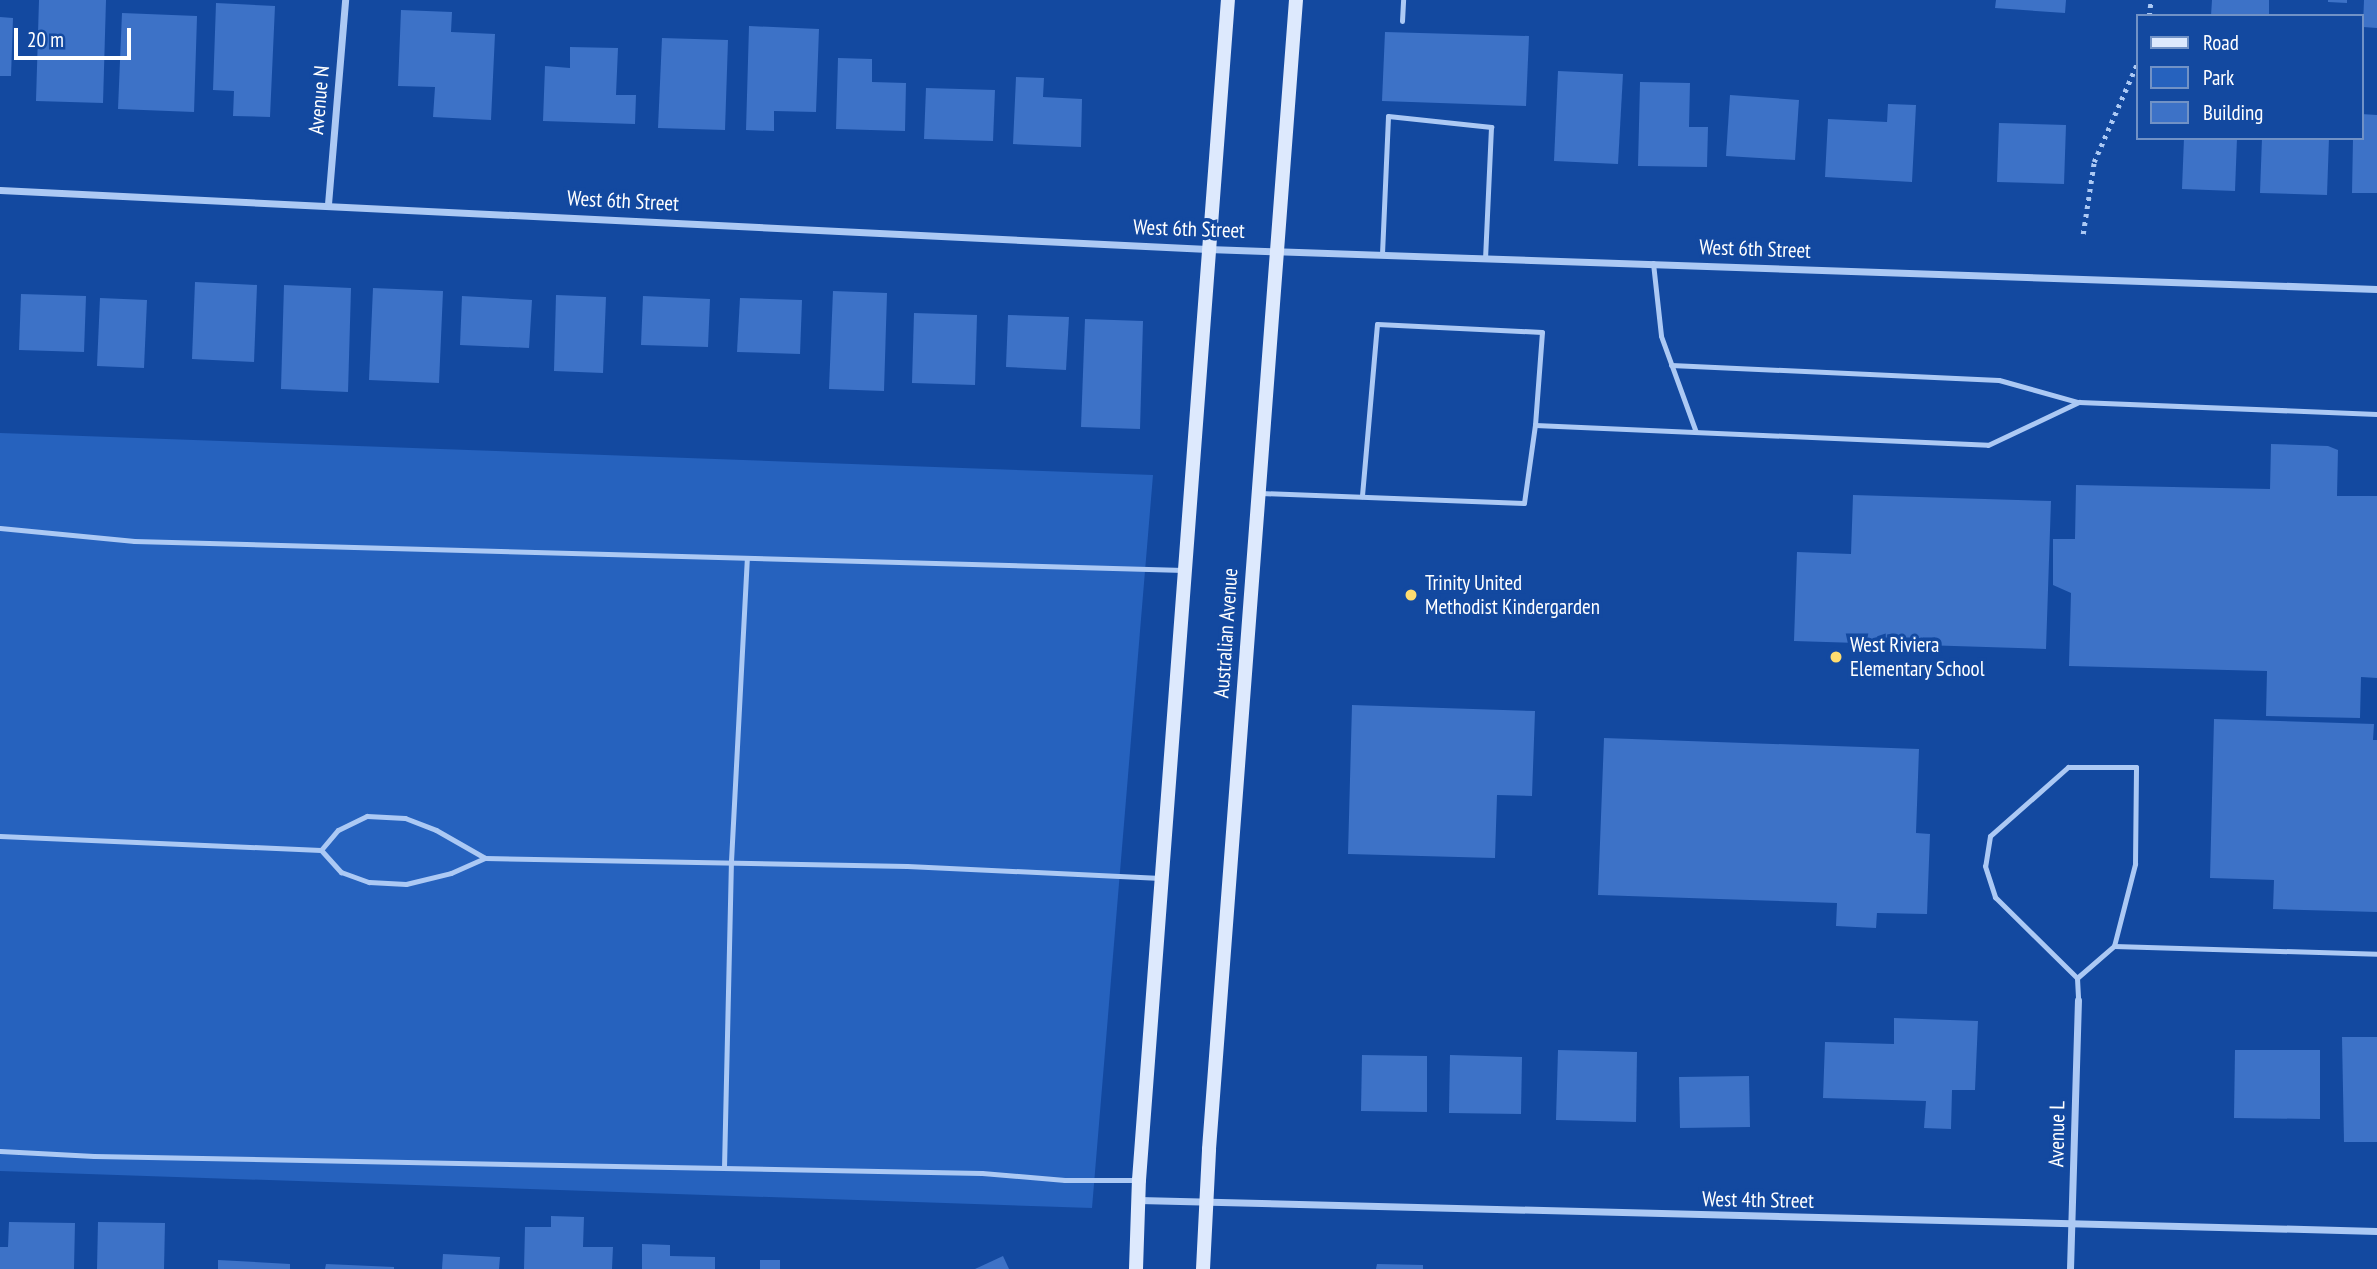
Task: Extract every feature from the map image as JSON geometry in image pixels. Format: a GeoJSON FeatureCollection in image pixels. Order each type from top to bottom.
{"type":"FeatureCollection","features":[{"type":"Feature","properties":{"kind":"main road"},"geometry":{"type":"LineString","coordinates":[[1136,1269],[1139,1180],[1228,0]]}},
{"type":"Feature","properties":{"kind":"main road","name":"Australian Avenue"},"geometry":{"type":"LineString","coordinates":[[1203,1269],[1205,1203],[1257,492],[1296,0]]}},
{"type":"Feature","properties":{"kind":"street","name":"Avenue N"},"geometry":{"type":"LineString","coordinates":[[328,204],[345,0]]}},
{"type":"Feature","properties":{"kind":"street","name":"West 6th Street"},"geometry":{"type":"LineString","coordinates":[[0,190],[1208,248],[2377,289]]}},
{"type":"Feature","properties":{"kind":"street","name":"Avenue L"},"geometry":{"type":"LineString","coordinates":[[2070,1269],[2078,1000]]}},
{"type":"Feature","properties":{"kind":"street","name":"West 4th Street"},"geometry":{"type":"LineString","coordinates":[[1138,1200],[2377,1231]]}},
{"type":"Feature","properties":{"kind":"lane"},"geometry":{"type":"LineString","coordinates":[[1402,21],[1403,0]]}},
{"type":"Feature","properties":{"kind":"lane"},"geometry":{"type":"LineString","coordinates":[[1382,254],[1388,116],[1491,127],[1485,258]]}},
{"type":"Feature","properties":{"kind":"lane"},"geometry":{"type":"LineString","coordinates":[[1653,263],[1661,336],[1696,432]]}},
{"type":"Feature","properties":{"kind":"lane"},"geometry":{"type":"LineString","coordinates":[[1257,492],[1524,503],[1535,425],[1542,332],[1377,324],[1362,496]]}},
{"type":"Feature","properties":{"kind":"lane"},"geometry":{"type":"LineString","coordinates":[[1671,365],[1999,380],[2079,402],[2377,414]]}},
{"type":"Feature","properties":{"kind":"lane"},"geometry":{"type":"LineString","coordinates":[[1535,425],[1988,445],[2079,402]]}},
{"type":"Feature","properties":{"kind":"lane"},"geometry":{"type":"LineString","coordinates":[[0,528],[134,541],[1184,570]]}},
{"type":"Feature","properties":{"kind":"lane"},"geometry":{"type":"LineString","coordinates":[[724,1168],[731,861],[747,559]]}},
{"type":"Feature","properties":{"kind":"lane"},"geometry":{"type":"LineString","coordinates":[[2077,978],[2114,946],[2135,864],[2136,767],[2068,767],[1990,836],[1985,866],[1996,897],[2077,978],[2078,1000]]}},
{"type":"Feature","properties":{"kind":"lane"},"geometry":{"type":"LineString","coordinates":[[321,850],[338,830],[368,816],[405,818],[436,830],[485,858]]}},
{"type":"Feature","properties":{"kind":"lane"},"geometry":{"type":"LineString","coordinates":[[0,836],[321,850],[341,872],[369,882],[406,884],[451,873],[485,858],[731,861],[1162,878]]}},
{"type":"Feature","properties":{"kind":"lane"},"geometry":{"type":"LineString","coordinates":[[2114,946],[2377,954]]}},
{"type":"Feature","properties":{"kind":"lane"},"geometry":{"type":"LineString","coordinates":[[0,1151],[94,1156],[982,1173],[1065,1180],[1139,1180]]}},
{"type":"Feature","properties":{"kind":"path"},"geometry":{"type":"LineString","coordinates":[[2083,234],[2094,162],[2136,66]]}},
{"type":"Feature","properties":{"kind":"green space"},"geometry":{"type":"Polygon","coordinates":[[[0,433],[1153,475],[1092,1208],[0,1171],[0,433]]]}},
{"type":"Feature","properties":{"kind":"building"},"geometry":{"type":"Polygon","coordinates":[[[39,0],[106,0],[103,103],[36,101],[39,0]]]}},
{"type":"Feature","properties":{"kind":"building"},"geometry":{"type":"Polygon","coordinates":[[[1996,0],[2066,0],[2065,13],[1995,8],[1996,0]]]}},
{"type":"Feature","properties":{"kind":"building"},"geometry":{"type":"Polygon","coordinates":[[[2212,0],[2269,0],[2269,14],[2211,14],[2212,0]]]}},
{"type":"Feature","properties":{"kind":"building"},"geometry":{"type":"Polygon","coordinates":[[[2347,0],[2347,3],[2328,2],[2347,0]]]}},
{"type":"Feature","properties":{"kind":"building"},"geometry":{"type":"Polygon","coordinates":[[[2364,0],[2377,0],[2377,28],[2363,27],[2364,0]]]}},
{"type":"Feature","properties":{"kind":"building"},"geometry":{"type":"Polygon","coordinates":[[[216,3],[275,6],[270,117],[233,116],[234,91],[213,90],[216,3]]]}},
{"type":"Feature","properties":{"kind":"building"},"geometry":{"type":"Polygon","coordinates":[[[401,10],[452,12],[451,32],[495,34],[491,120],[433,117],[435,87],[398,86],[401,10]]]}},
{"type":"Feature","properties":{"kind":"building"},"geometry":{"type":"Polygon","coordinates":[[[122,13],[197,16],[194,112],[118,109],[122,13]]]}},
{"type":"Feature","properties":{"kind":"building"},"geometry":{"type":"Polygon","coordinates":[[[0,17],[13,18],[11,76],[0,76],[0,17]]]}},
{"type":"Feature","properties":{"kind":"building"},"geometry":{"type":"Polygon","coordinates":[[[749,26],[819,29],[816,112],[774,111],[774,131],[746,130],[749,26]]]}},
{"type":"Feature","properties":{"kind":"building"},"geometry":{"type":"Polygon","coordinates":[[[1385,32],[1529,36],[1526,106],[1382,101],[1385,32]]]}},
{"type":"Feature","properties":{"kind":"building"},"geometry":{"type":"Polygon","coordinates":[[[662,38],[728,40],[725,130],[658,128],[662,38]]]}},
{"type":"Feature","properties":{"kind":"building"},"geometry":{"type":"Polygon","coordinates":[[[570,47],[618,48],[616,95],[636,95],[635,124],[543,121],[545,66],[570,68],[570,47]]]}},
{"type":"Feature","properties":{"kind":"building"},"geometry":{"type":"Polygon","coordinates":[[[838,58],[872,59],[872,82],[906,83],[905,131],[836,129],[838,58]]]}},
{"type":"Feature","properties":{"kind":"building"},"geometry":{"type":"Polygon","coordinates":[[[1558,71],[1623,74],[1618,164],[1554,161],[1558,71]]]}},
{"type":"Feature","properties":{"kind":"building"},"geometry":{"type":"Polygon","coordinates":[[[1016,77],[1044,78],[1043,97],[1082,99],[1081,147],[1013,144],[1016,77]]]}},
{"type":"Feature","properties":{"kind":"building"},"geometry":{"type":"Polygon","coordinates":[[[1640,82],[1690,83],[1689,127],[1708,127],[1707,167],[1638,166],[1640,82]]]}},
{"type":"Feature","properties":{"kind":"building"},"geometry":{"type":"Polygon","coordinates":[[[926,88],[995,90],[993,141],[924,139],[926,88]]]}},
{"type":"Feature","properties":{"kind":"building"},"geometry":{"type":"Polygon","coordinates":[[[1730,95],[1799,100],[1795,160],[1726,156],[1730,95]]]}},
{"type":"Feature","properties":{"kind":"building"},"geometry":{"type":"Polygon","coordinates":[[[1888,104],[1916,105],[1912,182],[1825,177],[1828,119],[1887,122],[1888,104]]]}},
{"type":"Feature","properties":{"kind":"building"},"geometry":{"type":"Polygon","coordinates":[[[2363,114],[2377,115],[2377,193],[2352,193],[2353,140],[2363,140],[2363,114]]]}},
{"type":"Feature","properties":{"kind":"building"},"geometry":{"type":"Polygon","coordinates":[[[1999,123],[2066,125],[2064,184],[1997,182],[1999,123]]]}},
{"type":"Feature","properties":{"kind":"building"},"geometry":{"type":"Polygon","coordinates":[[[2184,140],[2237,140],[2235,191],[2182,189],[2184,140]]]}},
{"type":"Feature","properties":{"kind":"building"},"geometry":{"type":"Polygon","coordinates":[[[2262,140],[2329,140],[2327,195],[2260,193],[2262,140]]]}},
{"type":"Feature","properties":{"kind":"building"},"geometry":{"type":"Polygon","coordinates":[[[195,282],[257,285],[254,362],[192,359],[195,282]]]}},
{"type":"Feature","properties":{"kind":"building"},"geometry":{"type":"Polygon","coordinates":[[[284,285],[351,288],[348,392],[281,389],[284,285]]]}},
{"type":"Feature","properties":{"kind":"building"},"geometry":{"type":"Polygon","coordinates":[[[373,288],[443,291],[439,383],[369,380],[373,288]]]}},
{"type":"Feature","properties":{"kind":"building"},"geometry":{"type":"Polygon","coordinates":[[[833,291],[887,293],[884,391],[829,389],[833,291]]]}},
{"type":"Feature","properties":{"kind":"building"},"geometry":{"type":"Polygon","coordinates":[[[21,294],[86,296],[84,352],[19,350],[21,294]]]}},
{"type":"Feature","properties":{"kind":"building"},"geometry":{"type":"Polygon","coordinates":[[[556,295],[606,297],[603,373],[554,371],[556,295]]]}},
{"type":"Feature","properties":{"kind":"building"},"geometry":{"type":"Polygon","coordinates":[[[462,296],[532,300],[529,348],[460,345],[462,296]]]}},
{"type":"Feature","properties":{"kind":"building"},"geometry":{"type":"Polygon","coordinates":[[[643,296],[710,299],[708,347],[641,345],[643,296]]]}},
{"type":"Feature","properties":{"kind":"building"},"geometry":{"type":"Polygon","coordinates":[[[100,298],[147,300],[144,368],[97,366],[100,298]]]}},
{"type":"Feature","properties":{"kind":"building"},"geometry":{"type":"Polygon","coordinates":[[[740,298],[802,300],[800,354],[737,352],[740,298]]]}},
{"type":"Feature","properties":{"kind":"building"},"geometry":{"type":"Polygon","coordinates":[[[914,313],[977,315],[975,385],[912,383],[914,313]]]}},
{"type":"Feature","properties":{"kind":"building"},"geometry":{"type":"Polygon","coordinates":[[[1008,315],[1069,317],[1066,370],[1006,367],[1008,315]]]}},
{"type":"Feature","properties":{"kind":"building"},"geometry":{"type":"Polygon","coordinates":[[[1085,319],[1143,321],[1140,429],[1081,427],[1085,319]]]}},
{"type":"Feature","properties":{"kind":"building"},"geometry":{"type":"Polygon","coordinates":[[[2271,444],[2328,446],[2338,450],[2337,496],[2377,496],[2377,678],[2361,677],[2360,718],[2266,716],[2267,671],[2069,666],[2071,593],[2053,585],[2053,539],[2075,539],[2076,485],[2270,489],[2271,444]]]}},
{"type":"Feature","properties":{"kind":"building"},"geometry":{"type":"Polygon","coordinates":[[[1853,495],[2051,501],[2046,649],[1794,641],[1797,552],[1851,554],[1853,495]]]}},
{"type":"Feature","properties":{"kind":"building"},"geometry":{"type":"Polygon","coordinates":[[[1352,705],[1535,711],[1532,796],[1497,795],[1495,858],[1348,854],[1352,705]]]}},
{"type":"Feature","properties":{"kind":"building"},"geometry":{"type":"Polygon","coordinates":[[[2214,719],[2374,724],[2373,740],[2377,740],[2377,912],[2273,909],[2274,880],[2210,878],[2214,719]]]}},
{"type":"Feature","properties":{"kind":"building"},"geometry":{"type":"Polygon","coordinates":[[[1604,738],[1919,749],[1916,833],[1930,834],[1927,914],[1877,913],[1876,928],[1836,926],[1837,903],[1598,895],[1604,738]]]}},
{"type":"Feature","properties":{"kind":"building"},"geometry":{"type":"Polygon","coordinates":[[[1894,1018],[1978,1021],[1975,1090],[1952,1090],[1951,1129],[1924,1128],[1926,1101],[1823,1098],[1825,1042],[1894,1044],[1894,1018]]]}},
{"type":"Feature","properties":{"kind":"building"},"geometry":{"type":"Polygon","coordinates":[[[2342,1037],[2377,1037],[2377,1142],[2344,1142],[2342,1037]]]}},
{"type":"Feature","properties":{"kind":"building"},"geometry":{"type":"Polygon","coordinates":[[[1558,1050],[1637,1052],[1636,1122],[1556,1120],[1558,1050]]]}},
{"type":"Feature","properties":{"kind":"building"},"geometry":{"type":"Polygon","coordinates":[[[2235,1050],[2320,1050],[2320,1119],[2234,1118],[2235,1050]]]}},
{"type":"Feature","properties":{"kind":"building"},"geometry":{"type":"Polygon","coordinates":[[[1362,1055],[1427,1056],[1427,1112],[1361,1111],[1362,1055]]]}},
{"type":"Feature","properties":{"kind":"building"},"geometry":{"type":"Polygon","coordinates":[[[1450,1055],[1522,1057],[1521,1114],[1449,1113],[1450,1055]]]}},
{"type":"Feature","properties":{"kind":"building"},"geometry":{"type":"Polygon","coordinates":[[[1749,1076],[1750,1127],[1680,1128],[1679,1077],[1749,1076]]]}},
{"type":"Feature","properties":{"kind":"building"},"geometry":{"type":"Polygon","coordinates":[[[551,1216],[584,1217],[583,1247],[613,1247],[612,1269],[524,1269],[525,1227],[551,1227],[551,1216]]]}},
{"type":"Feature","properties":{"kind":"building"},"geometry":{"type":"Polygon","coordinates":[[[9,1222],[75,1223],[74,1269],[0,1269],[0,1247],[8,1247],[9,1222]]]}},
{"type":"Feature","properties":{"kind":"building"},"geometry":{"type":"Polygon","coordinates":[[[98,1222],[165,1223],[164,1269],[97,1269],[98,1222]]]}},
{"type":"Feature","properties":{"kind":"building"},"geometry":{"type":"Polygon","coordinates":[[[642,1244],[670,1245],[670,1256],[715,1257],[715,1269],[642,1269],[642,1244]]]}},
{"type":"Feature","properties":{"kind":"building"},"geometry":{"type":"Polygon","coordinates":[[[443,1254],[500,1257],[499,1269],[442,1269],[443,1254]]]}},
{"type":"Feature","properties":{"kind":"building"},"geometry":{"type":"Polygon","coordinates":[[[1003,1256],[1009,1269],[975,1269],[1003,1256]]]}},
{"type":"Feature","properties":{"kind":"building"},"geometry":{"type":"Polygon","coordinates":[[[218,1260],[290,1264],[290,1269],[218,1269],[218,1260]]]}},
{"type":"Feature","properties":{"kind":"building"},"geometry":{"type":"Polygon","coordinates":[[[760,1260],[780,1260],[780,1269],[760,1269],[760,1260]]]}},
{"type":"Feature","properties":{"kind":"building"},"geometry":{"type":"Polygon","coordinates":[[[326,1264],[394,1267],[394,1269],[325,1269],[326,1264]]]}},
{"type":"Feature","properties":{"kind":"building"},"geometry":{"type":"Polygon","coordinates":[[[1377,1264],[1423,1265],[1423,1269],[1376,1269],[1377,1264]]]}},
{"type":"Feature","properties":{"kind":"place","name":"Trinity United Methodist Kindergarden"},"geometry":{"type":"Point","coordinates":[1411,595]}},
{"type":"Feature","properties":{"kind":"place","name":"West Riviera Elementary School"},"geometry":{"type":"Point","coordinates":[1836,657]}}]}
